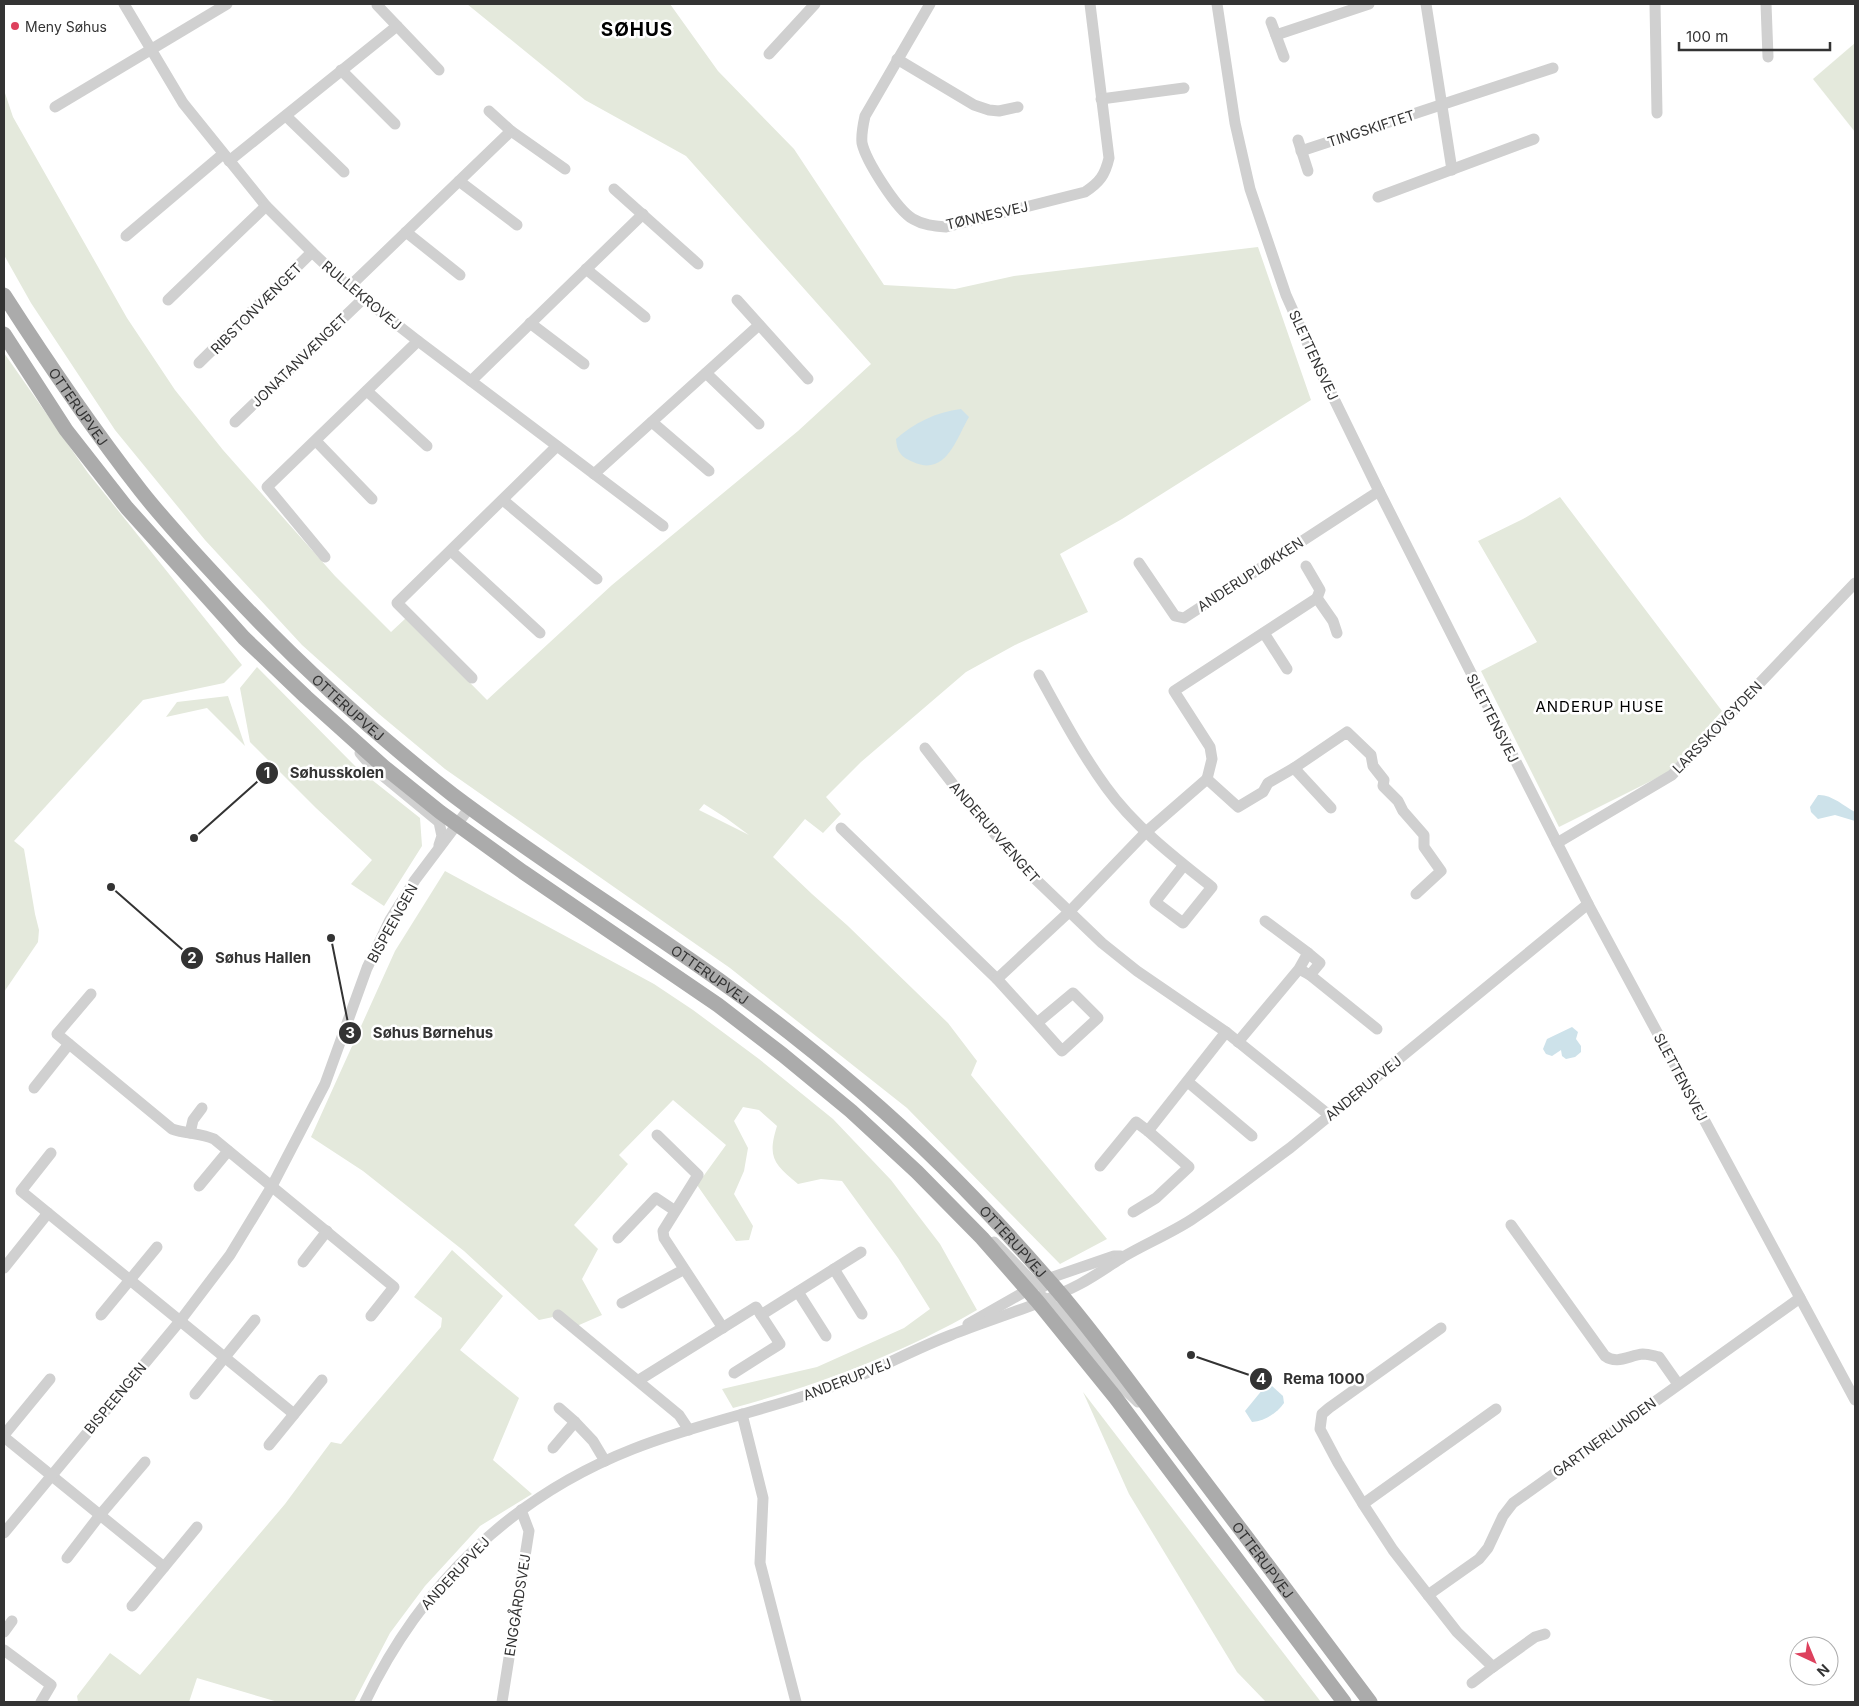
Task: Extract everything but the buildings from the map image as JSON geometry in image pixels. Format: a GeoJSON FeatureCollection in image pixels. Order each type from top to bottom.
{"type":"FeatureCollection","features":[{"type":"Feature","properties":{"kind":"main road","name":"OTTERUPVEJ"},"geometry":{"type":"LineString","coordinates":[[4,296],[83,413],[143,494],[259,623],[320,682],[396,749],[470,807],[536,855],[730,988],[796,1038],[866,1095],[932,1157],[998,1224],[1115,1397],[1344,1702]]}},
{"type":"Feature","properties":{"kind":"main road","name":"OTTERUPVEJ"},"geometry":{"type":"LineString","coordinates":[[4,334],[66,430],[127,508],[244,638],[332,719],[384,766],[457,824],[523,872],[726,1010],[851,1111],[937,1192],[982,1238],[1038,1285],[1162,1425],[1370,1702]]}},
{"type":"Feature","properties":{"kind":"street","name":"RULLEKROVEJ"},"geometry":{"type":"LineString","coordinates":[[124,4],[183,103],[266,206],[312,252],[349,287],[418,341],[663,526]]}},
{"type":"Feature","properties":{"kind":"street"},"geometry":{"type":"LineString","coordinates":[[769,54],[815,4]]}},
{"type":"Feature","properties":{"kind":"street","name":"TØNNESVEJ"},"geometry":{"type":"LineString","coordinates":[[930,4],[864,116],[862,142],[866,157],[899,207],[912,219],[926,225],[946,227],[1086,192],[1097,184],[1106,173],[1109,158],[1090,4]]}},
{"type":"Feature","properties":{"kind":"street","name":"SLETTENSVEJ"},"geometry":{"type":"LineString","coordinates":[[1217,4],[1234,122],[1250,189],[1286,295],[1314,360],[1588,904],[1855,1400]]}},
{"type":"Feature","properties":{"kind":"street"},"geometry":{"type":"LineString","coordinates":[[1276,35],[1369,4]]}},
{"type":"Feature","properties":{"kind":"street"},"geometry":{"type":"LineString","coordinates":[[1426,4],[1452,170]]}},
{"type":"Feature","properties":{"kind":"street"},"geometry":{"type":"LineString","coordinates":[[1655,4],[1657,113]]}},
{"type":"Feature","properties":{"kind":"street"},"geometry":{"type":"LineString","coordinates":[[1766,4],[1768,57]]}},
{"type":"Feature","properties":{"kind":"street"},"geometry":{"type":"LineString","coordinates":[[377,5],[439,70]]}},
{"type":"Feature","properties":{"kind":"street"},"geometry":{"type":"LineString","coordinates":[[55,106],[151,50],[220,6]]}},
{"type":"Feature","properties":{"kind":"street"},"geometry":{"type":"LineString","coordinates":[[1271,22],[1284,57]]}},
{"type":"Feature","properties":{"kind":"street"},"geometry":{"type":"LineString","coordinates":[[126,236],[226,157],[286,116],[396,26]]}},
{"type":"Feature","properties":{"kind":"street"},"geometry":{"type":"LineString","coordinates":[[897,58],[974,105],[999,111],[1018,108]]}},
{"type":"Feature","properties":{"kind":"street","name":"TINGSKIFTET"},"geometry":{"type":"LineString","coordinates":[[1302,151],[1553,68]]}},
{"type":"Feature","properties":{"kind":"street"},"geometry":{"type":"LineString","coordinates":[[341,70],[395,124]]}},
{"type":"Feature","properties":{"kind":"street"},"geometry":{"type":"LineString","coordinates":[[1101,99],[1184,88]]}},
{"type":"Feature","properties":{"kind":"street"},"geometry":{"type":"LineString","coordinates":[[489,111],[511,130],[565,169]]}},
{"type":"Feature","properties":{"kind":"street"},"geometry":{"type":"LineString","coordinates":[[286,116],[344,172]]}},
{"type":"Feature","properties":{"kind":"street"},"geometry":{"type":"LineString","coordinates":[[349,287],[511,130]]}},
{"type":"Feature","properties":{"kind":"street"},"geometry":{"type":"LineString","coordinates":[[1378,197],[1534,139]]}},
{"type":"Feature","properties":{"kind":"street"},"geometry":{"type":"LineString","coordinates":[[1298,140],[1308,171]]}},
{"type":"Feature","properties":{"kind":"street"},"geometry":{"type":"LineString","coordinates":[[459,181],[517,225]]}},
{"type":"Feature","properties":{"kind":"street"},"geometry":{"type":"LineString","coordinates":[[614,189],[698,264]]}},
{"type":"Feature","properties":{"kind":"street"},"geometry":{"type":"LineString","coordinates":[[168,300],[266,206]]}},
{"type":"Feature","properties":{"kind":"street"},"geometry":{"type":"LineString","coordinates":[[472,381],[643,214]]}},
{"type":"Feature","properties":{"kind":"street"},"geometry":{"type":"LineString","coordinates":[[406,232],[460,275]]}},
{"type":"Feature","properties":{"kind":"street","name":"RIBSTONVÆNGET"},"geometry":{"type":"LineString","coordinates":[[199,364],[312,252]]}},
{"type":"Feature","properties":{"kind":"street"},"geometry":{"type":"LineString","coordinates":[[586,269],[645,317]]}},
{"type":"Feature","properties":{"kind":"street","name":"JONATANVÆNGET"},"geometry":{"type":"LineString","coordinates":[[235,422],[364,298]]}},
{"type":"Feature","properties":{"kind":"street"},"geometry":{"type":"LineString","coordinates":[[737,300],[808,379]]}},
{"type":"Feature","properties":{"kind":"street"},"geometry":{"type":"LineString","coordinates":[[530,323],[584,364]]}},
{"type":"Feature","properties":{"kind":"street"},"geometry":{"type":"LineString","coordinates":[[594,474],[759,325]]}},
{"type":"Feature","properties":{"kind":"street"},"geometry":{"type":"LineString","coordinates":[[325,557],[267,488],[418,341]]}},
{"type":"Feature","properties":{"kind":"street"},"geometry":{"type":"LineString","coordinates":[[706,373],[760,424]]}},
{"type":"Feature","properties":{"kind":"street"},"geometry":{"type":"LineString","coordinates":[[367,391],[427,446]]}},
{"type":"Feature","properties":{"kind":"street"},"geometry":{"type":"LineString","coordinates":[[652,422],[709,470]]}},
{"type":"Feature","properties":{"kind":"street"},"geometry":{"type":"LineString","coordinates":[[316,441],[372,499]]}},
{"type":"Feature","properties":{"kind":"street"},"geometry":{"type":"LineString","coordinates":[[472,678],[397,603],[557,446]]}},
{"type":"Feature","properties":{"kind":"street","name":"ANDERUPLØKKEN"},"geometry":{"type":"LineString","coordinates":[[1139,563],[1175,616],[1184,618],[1379,491]]}},
{"type":"Feature","properties":{"kind":"street"},"geometry":{"type":"LineString","coordinates":[[503,500],[597,579]]}},
{"type":"Feature","properties":{"kind":"street"},"geometry":{"type":"LineString","coordinates":[[451,551],[540,633]]}},
{"type":"Feature","properties":{"kind":"street"},"geometry":{"type":"LineString","coordinates":[[997,980],[1069,912],[1146,832],[1207,779],[1212,759],[1210,746],[1174,691],[1318,598],[1320,590],[1306,566]]}},
{"type":"Feature","properties":{"kind":"street","name":"LARSSKOVGYDEN"},"geometry":{"type":"LineString","coordinates":[[1557,843],[1672,774],[1855,583]]}},
{"type":"Feature","properties":{"kind":"street"},"geometry":{"type":"LineString","coordinates":[[1318,598],[1333,621],[1337,633]]}},
{"type":"Feature","properties":{"kind":"street"},"geometry":{"type":"LineString","coordinates":[[1264,633],[1287,670]]}},
{"type":"Feature","properties":{"kind":"street"},"geometry":{"type":"LineString","coordinates":[[1039,674],[1074,739],[1107,788],[1146,832],[1212,887],[1182,924],[1155,902],[1184,865]]}},
{"type":"Feature","properties":{"kind":"street"},"geometry":{"type":"LineString","coordinates":[[332,719],[371,766],[439,822],[442,836],[434,855]]}},
{"type":"Feature","properties":{"kind":"street"},"geometry":{"type":"LineString","coordinates":[[1207,779],[1238,807],[1263,792],[1268,783],[1347,732],[1372,755],[1373,766],[1384,780],[1383,786],[1398,801],[1402,811],[1424,835],[1424,847],[1441,871],[1416,894]]}},
{"type":"Feature","properties":{"kind":"street","name":"ANDERUPVÆNGET"},"geometry":{"type":"LineString","coordinates":[[925,748],[966,801],[1026,871],[1102,943],[1137,971],[1226,1032],[1329,1115]]}},
{"type":"Feature","properties":{"kind":"street"},"geometry":{"type":"LineString","coordinates":[[1294,768],[1331,808]]}},
{"type":"Feature","properties":{"kind":"street","name":"BISPEENGEN"},"geometry":{"type":"LineString","coordinates":[[4,1533],[50,1475],[180,1321],[230,1255],[272,1186],[325,1084],[367,968],[390,920],[415,880],[470,807]]}},
{"type":"Feature","properties":{"kind":"street"},"geometry":{"type":"LineString","coordinates":[[841,828],[997,980],[1062,1051],[1098,1018],[1073,993],[1037,1023]]}},
{"type":"Feature","properties":{"kind":"street","name":"ANDERUPVEJ"},"geometry":{"type":"LineString","coordinates":[[365,1702],[402,1637],[431,1595],[468,1554],[521,1510],[564,1482],[634,1448],[807,1396],[850,1380],[949,1335],[1048,1298],[1082,1283],[1125,1256],[1169,1233],[1218,1202],[1329,1115],[1588,904]]}},
{"type":"Feature","properties":{"kind":"street"},"geometry":{"type":"LineString","coordinates":[[1265,921],[1320,963],[1310,975]]}},
{"type":"Feature","properties":{"kind":"street"},"geometry":{"type":"LineString","coordinates":[[1238,1042],[1299,968],[1308,953]]}},
{"type":"Feature","properties":{"kind":"street"},"geometry":{"type":"LineString","coordinates":[[1299,968],[1377,1029]]}},
{"type":"Feature","properties":{"kind":"street"},"geometry":{"type":"LineString","coordinates":[[91,994],[57,1034],[172,1128],[190,1133],[204,1134],[214,1139],[394,1287],[371,1316]]}},
{"type":"Feature","properties":{"kind":"street"},"geometry":{"type":"LineString","coordinates":[[1148,1132],[1226,1032]]}},
{"type":"Feature","properties":{"kind":"street"},"geometry":{"type":"LineString","coordinates":[[34,1088],[69,1044]]}},
{"type":"Feature","properties":{"kind":"street"},"geometry":{"type":"LineString","coordinates":[[1188,1082],[1252,1136]]}},
{"type":"Feature","properties":{"kind":"street"},"geometry":{"type":"LineString","coordinates":[[190,1133],[193,1120],[202,1108]]}},
{"type":"Feature","properties":{"kind":"street"},"geometry":{"type":"LineString","coordinates":[[1100,1166],[1136,1122],[1189,1167],[1156,1198],[1133,1212]]}},
{"type":"Feature","properties":{"kind":"street"},"geometry":{"type":"LineString","coordinates":[[657,1135],[698,1174],[674,1210],[663,1231],[664,1238],[683,1270],[723,1328]]}},
{"type":"Feature","properties":{"kind":"street"},"geometry":{"type":"LineString","coordinates":[[199,1186],[228,1151]]}},
{"type":"Feature","properties":{"kind":"street"},"geometry":{"type":"LineString","coordinates":[[51,1153],[21,1190],[294,1414]]}},
{"type":"Feature","properties":{"kind":"street"},"geometry":{"type":"LineString","coordinates":[[618,1238],[656,1198],[674,1210]]}},
{"type":"Feature","properties":{"kind":"street"},"geometry":{"type":"LineString","coordinates":[[4,1268],[48,1213]]}},
{"type":"Feature","properties":{"kind":"street"},"geometry":{"type":"LineString","coordinates":[[1512,1225],[1605,1356],[1609,1359],[1618,1360],[1642,1354],[1659,1357],[1678,1384]]}},
{"type":"Feature","properties":{"kind":"street"},"geometry":{"type":"LineString","coordinates":[[303,1262],[327,1231]]}},
{"type":"Feature","properties":{"kind":"street"},"geometry":{"type":"LineString","coordinates":[[101,1315],[157,1247]]}},
{"type":"Feature","properties":{"kind":"street"},"geometry":{"type":"LineString","coordinates":[[761,1315],[862,1252]]}},
{"type":"Feature","properties":{"kind":"street","name":"ANDERUPVEJ"},"geometry":{"type":"LineString","coordinates":[[949,1335],[1038,1285],[1114,1256],[1125,1256]]}},
{"type":"Feature","properties":{"kind":"street"},"geometry":{"type":"LineString","coordinates":[[834,1269],[862,1314]]}},
{"type":"Feature","properties":{"kind":"street"},"geometry":{"type":"LineString","coordinates":[[622,1303],[683,1270]]}},
{"type":"Feature","properties":{"kind":"street"},"geometry":{"type":"LineString","coordinates":[[798,1292],[826,1336]]}},
{"type":"Feature","properties":{"kind":"street","name":"GARTNERLUNDEN"},"geometry":{"type":"LineString","coordinates":[[1428,1595],[1479,1559],[1488,1548],[1503,1516],[1513,1503],[1800,1298]]}},
{"type":"Feature","properties":{"kind":"street"},"geometry":{"type":"LineString","coordinates":[[639,1380],[756,1307],[780,1344],[734,1373]]}},
{"type":"Feature","properties":{"kind":"street"},"geometry":{"type":"LineString","coordinates":[[558,1315],[679,1415],[689,1430]]}},
{"type":"Feature","properties":{"kind":"street"},"geometry":{"type":"LineString","coordinates":[[194,1394],[255,1320]]}},
{"type":"Feature","properties":{"kind":"street"},"geometry":{"type":"LineString","coordinates":[[1441,1328],[1329,1408],[1322,1414],[1320,1429],[1338,1463],[1393,1550],[1457,1632],[1493,1667]]}},
{"type":"Feature","properties":{"kind":"street"},"geometry":{"type":"LineString","coordinates":[[50,1379],[4,1436],[164,1567]]}},
{"type":"Feature","properties":{"kind":"street"},"geometry":{"type":"LineString","coordinates":[[269,1445],[322,1380]]}},
{"type":"Feature","properties":{"kind":"street"},"geometry":{"type":"LineString","coordinates":[[559,1408],[593,1441],[605,1461]]}},
{"type":"Feature","properties":{"kind":"street"},"geometry":{"type":"LineString","coordinates":[[1363,1504],[1496,1409]]}},
{"type":"Feature","properties":{"kind":"street"},"geometry":{"type":"LineString","coordinates":[[742,1414],[763,1498],[760,1563],[796,1702]]}},
{"type":"Feature","properties":{"kind":"street"},"geometry":{"type":"LineString","coordinates":[[553,1448],[575,1422]]}},
{"type":"Feature","properties":{"kind":"street"},"geometry":{"type":"LineString","coordinates":[[67,1558],[144,1462]]}},
{"type":"Feature","properties":{"kind":"street","name":"ENGGÅRDSVEJ"},"geometry":{"type":"LineString","coordinates":[[502,1702],[529,1531],[521,1510]]}},
{"type":"Feature","properties":{"kind":"street"},"geometry":{"type":"LineString","coordinates":[[132,1606],[197,1527]]}},
{"type":"Feature","properties":{"kind":"street"},"geometry":{"type":"LineString","coordinates":[[4,1632],[12,1621]]}},
{"type":"Feature","properties":{"kind":"street"},"geometry":{"type":"LineString","coordinates":[[1472,1682],[1535,1637],[1545,1634]]}},
{"type":"Feature","properties":{"kind":"street"},"geometry":{"type":"LineString","coordinates":[[4,1650],[51,1685],[41,1702]]}},
{"type":"Feature","properties":{"kind":"shaded area"},"geometry":{"type":"Polygon","coordinates":[[[467,4],[670,4],[718,71],[794,149],[884,285],[955,289],[1014,276],[1258,247],[1311,400],[1122,519],[1060,554],[1088,612],[1015,645],[966,672],[861,762],[826,797],[841,814],[823,833],[805,819],[773,857],[848,926],[948,1023],[977,1061],[971,1075],[1107,1239],[1060,1264],[907,1108],[730,968],[445,769],[379,714],[302,645],[205,540],[115,430],[31,303],[4,255],[4,90],[13,117],[127,318],[175,390],[223,450],[335,576],[391,632],[406,618],[487,700],[612,585],[798,431],[871,364],[686,156],[585,100],[467,4]],[[704,804],[699,810],[749,835],[704,804]]]}},
{"type":"Feature","properties":{"kind":"shaded area"},"geometry":{"type":"Polygon","coordinates":[[[1855,43],[1855,132],[1813,79],[1855,43]]]}},
{"type":"Feature","properties":{"kind":"shaded area"},"geometry":{"type":"Polygon","coordinates":[[[4,353],[88,473],[242,665],[224,683],[143,700],[14,841],[24,849],[39,930],[38,942],[4,992],[4,353]]]}},
{"type":"Feature","properties":{"kind":"shaded area"},"geometry":{"type":"Polygon","coordinates":[[[1560,497],[1722,711],[1667,773],[1559,827],[1481,671],[1537,642],[1478,541],[1523,519],[1560,497]]]}},
{"type":"Feature","properties":{"kind":"shaded area"},"geometry":{"type":"Polygon","coordinates":[[[257,667],[357,768],[420,818],[422,846],[384,906],[351,884],[372,860],[316,808],[250,742],[240,688],[257,667]]]}},
{"type":"Feature","properties":{"kind":"shaded area"},"geometry":{"type":"Polygon","coordinates":[[[228,696],[245,746],[207,708],[166,717],[177,702],[228,696]]]}},
{"type":"Feature","properties":{"kind":"shaded area"},"geometry":{"type":"Polygon","coordinates":[[[445,871],[654,984],[693,1010],[759,1059],[833,1119],[891,1180],[940,1244],[977,1310],[919,1341],[858,1367],[796,1389],[733,1408],[722,1389],[817,1367],[904,1328],[930,1309],[898,1258],[842,1181],[821,1179],[798,1184],[783,1171],[775,1160],[773,1153],[777,1126],[759,1110],[743,1107],[734,1121],[748,1148],[744,1171],[734,1194],[753,1226],[749,1240],[736,1241],[697,1185],[726,1145],[673,1100],[619,1155],[628,1164],[574,1225],[598,1249],[582,1279],[602,1315],[570,1329],[553,1317],[539,1320],[464,1251],[363,1171],[311,1137],[395,951],[445,871]]]}},
{"type":"Feature","properties":{"kind":"shaded area"},"geometry":{"type":"Polygon","coordinates":[[[452,1250],[503,1296],[460,1350],[519,1398],[493,1460],[532,1494],[480,1526],[425,1586],[390,1633],[354,1702],[278,1702],[197,1678],[189,1702],[78,1702],[77,1696],[110,1653],[140,1675],[285,1504],[331,1442],[341,1444],[441,1327],[442,1318],[414,1297],[452,1250]]]}},
{"type":"Feature","properties":{"kind":"shaded area"},"geometry":{"type":"Polygon","coordinates":[[[1083,1392],[1321,1702],[1266,1702],[1237,1672],[1129,1494],[1083,1392]]]}},
{"type":"Feature","properties":{"kind":"water"},"geometry":{"type":"Polygon","coordinates":[[[961,409],[969,417],[954,445],[942,460],[934,464],[924,465],[913,462],[900,454],[896,439],[903,433],[918,423],[934,416],[961,409]]]}},
{"type":"Feature","properties":{"kind":"water"},"geometry":{"type":"Polygon","coordinates":[[[1818,795],[1833,798],[1855,812],[1855,821],[1835,815],[1818,819],[1811,812],[1810,807],[1818,795]]]}},
{"type":"Feature","properties":{"kind":"water"},"geometry":{"type":"Polygon","coordinates":[[[1572,1027],[1578,1032],[1576,1039],[1581,1046],[1581,1052],[1575,1057],[1566,1059],[1562,1056],[1561,1050],[1552,1056],[1546,1054],[1543,1049],[1547,1039],[1572,1027]]]}},
{"type":"Feature","properties":{"kind":"water"},"geometry":{"type":"Polygon","coordinates":[[[1272,1386],[1283,1396],[1284,1403],[1270,1416],[1252,1422],[1245,1411],[1263,1389],[1272,1386]]]}},
{"type":"Feature","properties":{"kind":"place","name":"Meny Søhus"},"geometry":{"type":"Point","coordinates":[15,26]}},
{"type":"Feature","properties":{"kind":"place","name":"Søhusskolen"},"geometry":{"type":"Point","coordinates":[194,838]}},
{"type":"Feature","properties":{"kind":"place","name":"Søhus Hallen"},"geometry":{"type":"Point","coordinates":[111,887]}},
{"type":"Feature","properties":{"kind":"place","name":"Søhus Børnehus"},"geometry":{"type":"Point","coordinates":[331,938]}},
{"type":"Feature","properties":{"kind":"place","name":"Rema 1000"},"geometry":{"type":"Point","coordinates":[1191,1355]}},
{"type":"Feature","properties":{"kind":"district","name":"SØHUS"},"geometry":{"type":"Point","coordinates":[637,29]}},
{"type":"Feature","properties":{"kind":"district","name":"ANDERUP HUSE"},"geometry":{"type":"Point","coordinates":[1600,706]}}]}
